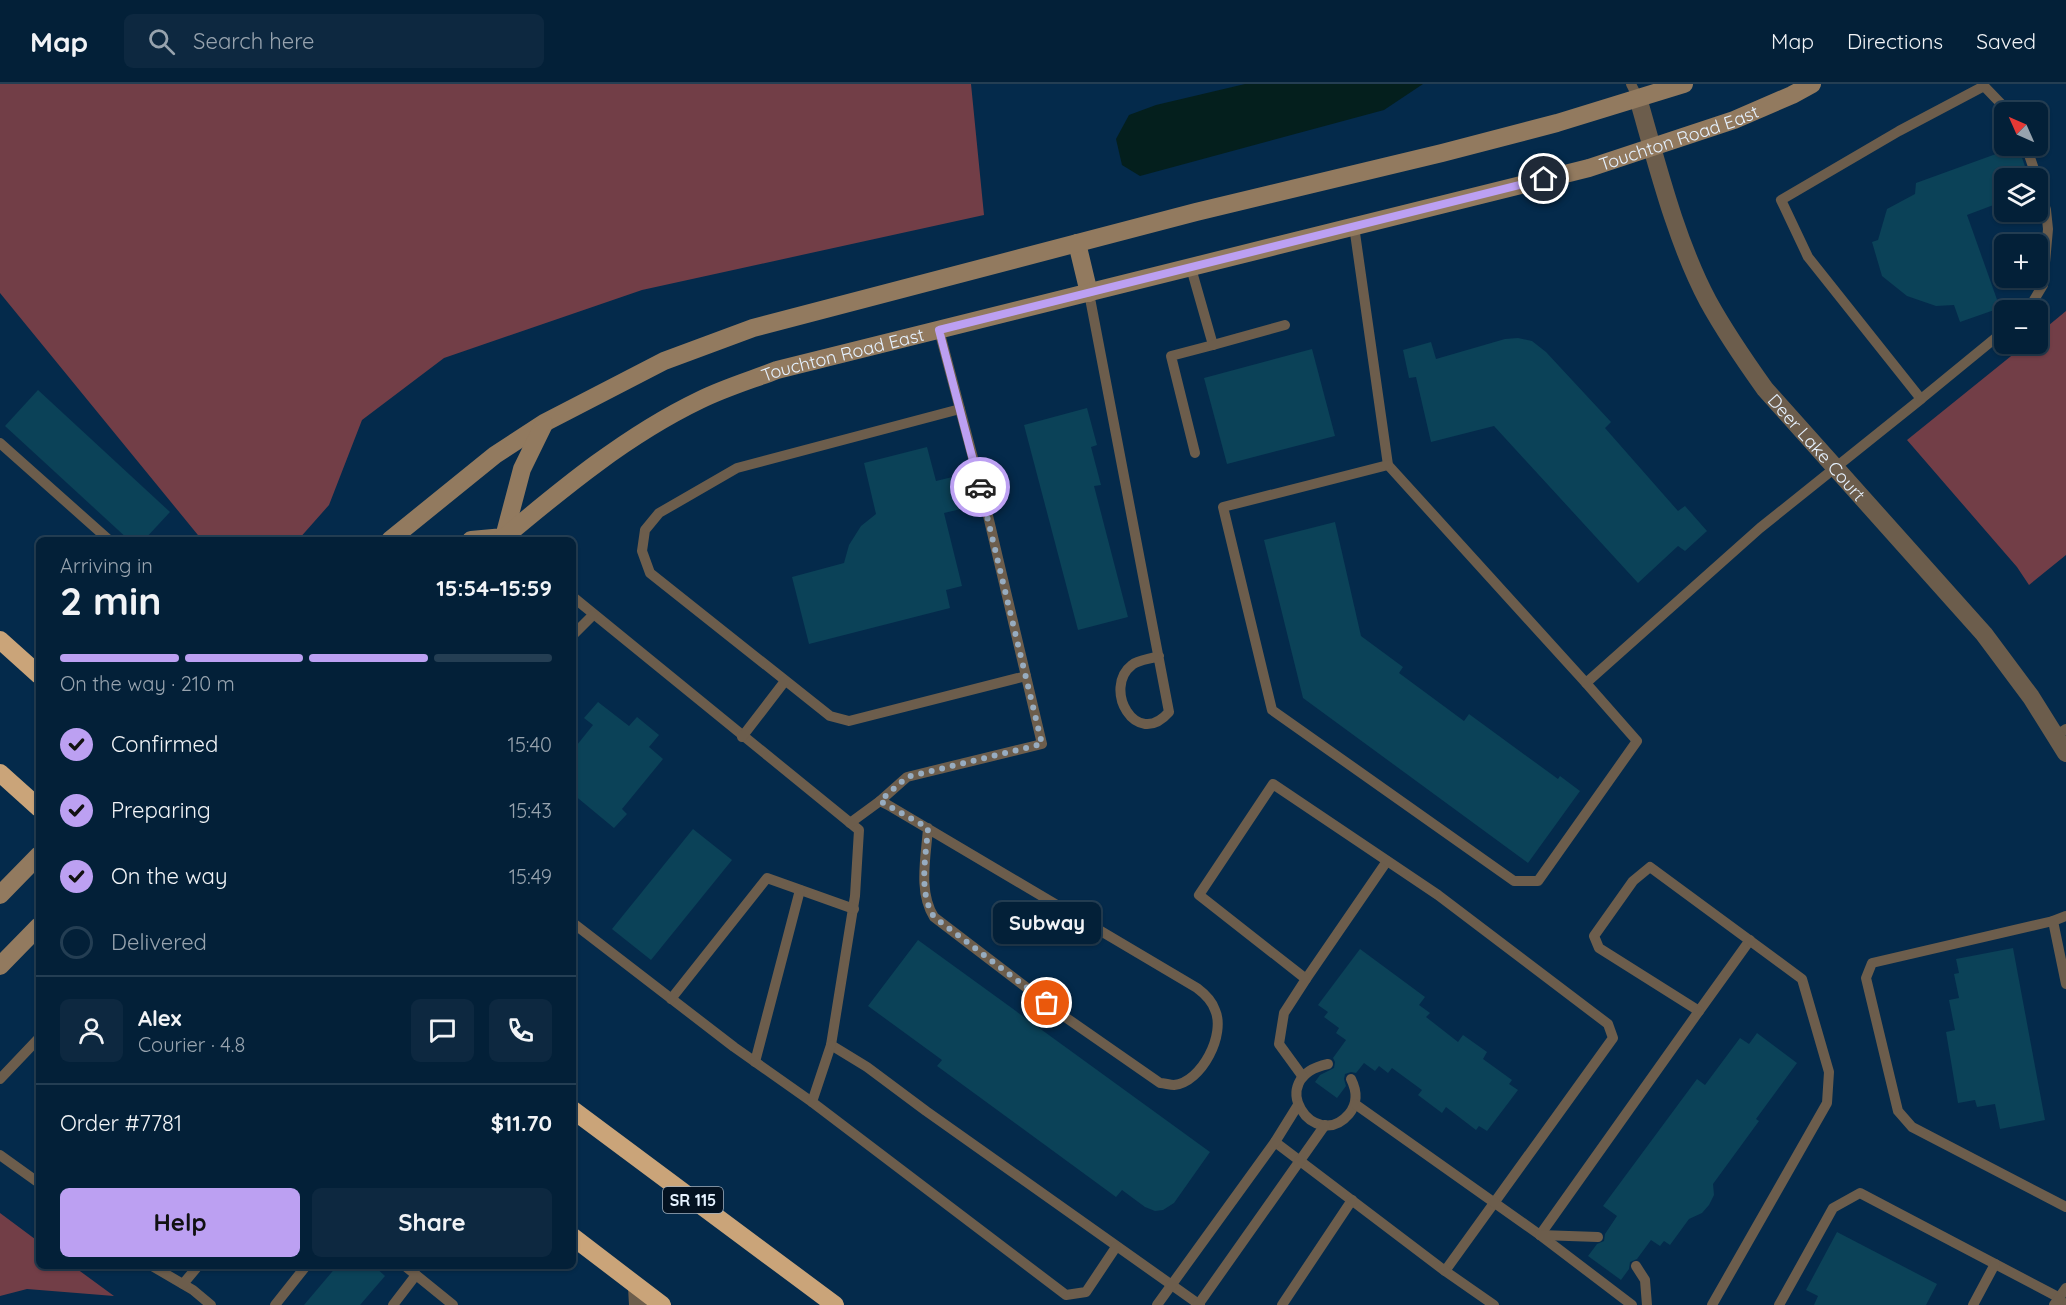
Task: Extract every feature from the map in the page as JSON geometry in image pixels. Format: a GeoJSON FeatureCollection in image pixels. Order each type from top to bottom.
{"type":"FeatureCollection","features":[{"type":"Feature","properties":{"kind":"highway"},"geometry":{"type":"LineString","coordinates":[[0,640],[36,672]]}},
{"type":"Feature","properties":{"kind":"highway"},"geometry":{"type":"LineString","coordinates":[[0,773],[36,805]]}},
{"type":"Feature","properties":{"kind":"highway","name":"SR 115"},"geometry":{"type":"LineString","coordinates":[[576,1112],[836,1305]]}},
{"type":"Feature","properties":{"kind":"highway"},"geometry":{"type":"LineString","coordinates":[[576,1239],[662,1305]]}},
{"type":"Feature","properties":{"kind":"street"},"geometry":{"type":"LineString","coordinates":[[394,537],[495,455],[544,423],[664,361],[753,328],[1077,243],[1557,123],[1636,89],[1684,84]]}},
{"type":"Feature","properties":{"kind":"street","name":"Touchton Road East"},"geometry":{"type":"LineString","coordinates":[[506,537],[603,459],[658,422],[701,399],[777,370],[1588,168],[1734,120],[1812,84]]}},
{"type":"Feature","properties":{"kind":"street","name":"Deer Lake Court"},"geometry":{"type":"LineString","coordinates":[[1636,89],[1652,148],[1686,250],[1707,299],[1729,337],[1765,389],[1984,634],[2031,697],[2061,732],[2066,753]]}},
{"type":"Feature","properties":{"kind":"street"},"geometry":{"type":"LineString","coordinates":[[1077,243],[1089,293]]}},
{"type":"Feature","properties":{"kind":"street"},"geometry":{"type":"LineString","coordinates":[[505,537],[522,469],[544,423]]}},
{"type":"Feature","properties":{"kind":"street"},"geometry":{"type":"LineString","coordinates":[[0,895],[36,858]]}},
{"type":"Feature","properties":{"kind":"street"},"geometry":{"type":"LineString","coordinates":[[0,966],[36,929]]}},
{"type":"Feature","properties":{"kind":"street"},"geometry":{"type":"LineString","coordinates":[[637,1287],[638,1305]]}},
{"type":"Feature","properties":{"kind":"lane"},"geometry":{"type":"LineString","coordinates":[[1921,399],[1808,257],[1781,200],[1899,131],[1984,85],[2000,102]]}},
{"type":"Feature","properties":{"kind":"lane"},"geometry":{"type":"LineString","coordinates":[[2034,300],[2043,285],[2047,222]]}},
{"type":"Feature","properties":{"kind":"lane"},"geometry":{"type":"LineString","coordinates":[[1354,226],[1388,465],[1637,741],[1538,881],[1514,881],[1272,710],[1223,507],[1388,465]]}},
{"type":"Feature","properties":{"kind":"lane"},"geometry":{"type":"LineString","coordinates":[[1191,268],[1213,345]]}},
{"type":"Feature","properties":{"kind":"lane"},"geometry":{"type":"LineString","coordinates":[[1089,293],[1159,656],[1169,712],[1161,722],[1150,726],[1133,720],[1119,692],[1122,677],[1132,664],[1159,656]]}},
{"type":"Feature","properties":{"kind":"lane"},"geometry":{"type":"LineString","coordinates":[[1195,453],[1171,356],[1285,325]]}},
{"type":"Feature","properties":{"kind":"lane"},"geometry":{"type":"LineString","coordinates":[[850,823],[907,777],[1042,744],[939,330]]}},
{"type":"Feature","properties":{"kind":"lane"},"geometry":{"type":"LineString","coordinates":[[1586,683],[1760,528],[1994,339]]}},
{"type":"Feature","properties":{"kind":"lane"},"geometry":{"type":"LineString","coordinates":[[960,409],[737,468],[659,513],[645,530],[642,551],[650,573],[830,716],[849,721],[1026,676]]}},
{"type":"Feature","properties":{"kind":"lane"},"geometry":{"type":"LineString","coordinates":[[0,443],[106,537]]}},
{"type":"Feature","properties":{"kind":"lane"},"geometry":{"type":"LineString","coordinates":[[576,600],[859,830],[854,909],[831,1045],[812,1102]]}},
{"type":"Feature","properties":{"kind":"lane"},"geometry":{"type":"LineString","coordinates":[[576,632],[594,615]]}},
{"type":"Feature","properties":{"kind":"lane"},"geometry":{"type":"LineString","coordinates":[[742,737],[785,681]]}},
{"type":"Feature","properties":{"kind":"lane"},"geometry":{"type":"LineString","coordinates":[[1306,979],[1199,895],[1273,784],[1438,895],[1608,1024],[1613,1038],[1445,1271]]}},
{"type":"Feature","properties":{"kind":"lane"},"geometry":{"type":"LineString","coordinates":[[880,801],[928,828],[1197,988],[1206,995],[1216,1011],[1218,1024],[1209,1059],[1189,1079],[1174,1085],[1160,1083],[1065,1017],[934,917],[927,906],[925,888],[928,828]]}},
{"type":"Feature","properties":{"kind":"lane"},"geometry":{"type":"LineString","coordinates":[[1303,1077],[1279,1044],[1284,1013],[1387,861]]}},
{"type":"Feature","properties":{"kind":"lane"},"geometry":{"type":"LineString","coordinates":[[1699,1011],[1599,948],[1594,936],[1633,881],[1650,867],[1803,979],[1829,1072],[1827,1103],[1712,1305]]}},
{"type":"Feature","properties":{"kind":"lane"},"geometry":{"type":"LineString","coordinates":[[670,999],[767,878],[854,909]]}},
{"type":"Feature","properties":{"kind":"lane"},"geometry":{"type":"LineString","coordinates":[[755,1062],[800,890]]}},
{"type":"Feature","properties":{"kind":"lane"},"geometry":{"type":"LineString","coordinates":[[2066,916],[1872,963],[1866,978],[1899,1111],[1912,1127],[2066,1207]]}},
{"type":"Feature","properties":{"kind":"lane"},"geometry":{"type":"LineString","coordinates":[[2053,921],[2066,984]]}},
{"type":"Feature","properties":{"kind":"lane"},"geometry":{"type":"LineString","coordinates":[[576,925],[670,999],[812,1102],[1066,1295],[1086,1292],[1116,1247]]}},
{"type":"Feature","properties":{"kind":"lane"},"geometry":{"type":"LineString","coordinates":[[1540,1235],[1750,940]]}},
{"type":"Feature","properties":{"kind":"lane"},"geometry":{"type":"LineString","coordinates":[[0,1078],[36,1041]]}},
{"type":"Feature","properties":{"kind":"lane"},"geometry":{"type":"LineString","coordinates":[[831,1045],[867,1067],[1199,1305],[1325,1125]]}},
{"type":"Feature","properties":{"kind":"lane"},"geometry":{"type":"LineString","coordinates":[[1328,1064],[1310,1070],[1298,1086],[1296,1096],[1298,1105],[1308,1119],[1325,1125],[1342,1120],[1350,1113],[1356,1094],[1351,1079]]}},
{"type":"Feature","properties":{"kind":"lane"},"geometry":{"type":"LineString","coordinates":[[1354,1104],[1540,1235],[1632,1305]]}},
{"type":"Feature","properties":{"kind":"lane"},"geometry":{"type":"LineString","coordinates":[[1157,1305],[1275,1142],[1298,1105]]}},
{"type":"Feature","properties":{"kind":"lane"},"geometry":{"type":"LineString","coordinates":[[1275,1142],[1445,1271],[1494,1305]]}},
{"type":"Feature","properties":{"kind":"lane"},"geometry":{"type":"LineString","coordinates":[[0,1155],[36,1181]]}},
{"type":"Feature","properties":{"kind":"lane"},"geometry":{"type":"LineString","coordinates":[[1779,1305],[1833,1208],[1860,1193],[1995,1264],[2059,1302],[2066,1288]]}},
{"type":"Feature","properties":{"kind":"lane"},"geometry":{"type":"LineString","coordinates":[[1282,1305],[1352,1200]]}},
{"type":"Feature","properties":{"kind":"lane"},"geometry":{"type":"LineString","coordinates":[[1540,1235],[1598,1237]]}},
{"type":"Feature","properties":{"kind":"lane"},"geometry":{"type":"LineString","coordinates":[[1973,1305],[1995,1264]]}},
{"type":"Feature","properties":{"kind":"lane"},"geometry":{"type":"LineString","coordinates":[[1636,1266],[1645,1280],[1647,1305]]}},
{"type":"Feature","properties":{"kind":"lane"},"geometry":{"type":"LineString","coordinates":[[157,1269],[193,1290],[211,1305]]}},
{"type":"Feature","properties":{"kind":"lane"},"geometry":{"type":"LineString","coordinates":[[183,1284],[196,1269]]}},
{"type":"Feature","properties":{"kind":"lane"},"geometry":{"type":"LineString","coordinates":[[275,1305],[304,1269]]}},
{"type":"Feature","properties":{"kind":"lane"},"geometry":{"type":"LineString","coordinates":[[409,1269],[453,1305]]}},
{"type":"Feature","properties":{"kind":"lane"},"geometry":{"type":"LineString","coordinates":[[393,1305],[416,1275]]}},
{"type":"Feature","properties":{"kind":"shaded area"},"geometry":{"type":"Polygon","coordinates":[[[0,84],[971,84],[984,215],[642,290],[444,358],[362,420],[329,505],[301,537],[200,537],[0,293],[0,84]]]}},
{"type":"Feature","properties":{"kind":"shaded area"},"geometry":{"type":"Polygon","coordinates":[[[1245,84],[1423,84],[1384,110],[1140,176],[1122,165],[1116,139],[1129,115],[1156,105],[1245,84]]]}},
{"type":"Feature","properties":{"kind":"shaded area"},"geometry":{"type":"Polygon","coordinates":[[[2066,311],[2066,555],[2029,585],[2017,567],[1907,440],[2014,354],[2048,354],[2048,326],[2066,311]]]}},
{"type":"Feature","properties":{"kind":"shaded area"},"geometry":{"type":"Polygon","coordinates":[[[0,1213],[36,1240],[36,1269],[77,1269],[114,1296],[27,1289],[0,1296],[0,1213]]]}},
{"type":"Feature","properties":{"kind":"building"},"geometry":{"type":"Polygon","coordinates":[[[1994,155],[2021,156],[2026,168],[1994,168],[1994,205],[1967,215],[1997,300],[1994,300],[1994,310],[1960,322],[1954,305],[1936,306],[1907,296],[1882,276],[1872,242],[1878,240],[1887,209],[1915,194],[1916,183],[1994,155]]]}},
{"type":"Feature","properties":{"kind":"building"},"geometry":{"type":"Polygon","coordinates":[[[1518,338],[1532,341],[1546,352],[1611,422],[1605,428],[1678,511],[1685,506],[1707,531],[1685,551],[1678,546],[1638,583],[1494,426],[1431,442],[1416,377],[1409,378],[1403,350],[1431,342],[1436,359],[1505,339],[1518,338]]]}},
{"type":"Feature","properties":{"kind":"building"},"geometry":{"type":"Polygon","coordinates":[[[1312,349],[1335,436],[1227,464],[1204,378],[1312,349]]]}},
{"type":"Feature","properties":{"kind":"building"},"geometry":{"type":"Polygon","coordinates":[[[38,390],[170,512],[147,537],[126,537],[5,426],[38,390]]]}},
{"type":"Feature","properties":{"kind":"building"},"geometry":{"type":"Polygon","coordinates":[[[1087,408],[1097,445],[1091,447],[1101,485],[1094,486],[1128,617],[1078,630],[1024,425],[1087,408]]]}},
{"type":"Feature","properties":{"kind":"building"},"geometry":{"type":"Polygon","coordinates":[[[927,447],[936,481],[969,473],[978,505],[944,513],[962,586],[946,590],[950,608],[809,644],[792,577],[844,563],[849,545],[861,526],[876,514],[864,463],[927,447]]]}},
{"type":"Feature","properties":{"kind":"building"},"geometry":{"type":"Polygon","coordinates":[[[990,468],[998,499],[992,501],[984,469],[990,468]]]}},
{"type":"Feature","properties":{"kind":"building"},"geometry":{"type":"Polygon","coordinates":[[[1335,522],[1361,636],[1403,667],[1399,673],[1464,721],[1469,714],[1558,779],[1560,776],[1580,791],[1528,863],[1303,698],[1264,540],[1335,522]]]}},
{"type":"Feature","properties":{"kind":"building"},"geometry":{"type":"Polygon","coordinates":[[[598,702],[629,726],[637,717],[659,735],[649,747],[663,759],[622,809],[627,814],[614,828],[576,796],[576,746],[593,725],[584,718],[598,702]]]}},
{"type":"Feature","properties":{"kind":"building"},"geometry":{"type":"Polygon","coordinates":[[[693,829],[732,860],[651,960],[612,929],[693,829]]]}},
{"type":"Feature","properties":{"kind":"building"},"geometry":{"type":"Polygon","coordinates":[[[918,940],[1210,1152],[1174,1203],[1163,1210],[1155,1211],[1145,1207],[1122,1190],[1116,1197],[937,1066],[942,1060],[868,1006],[918,940]]]}},
{"type":"Feature","properties":{"kind":"building"},"geometry":{"type":"Polygon","coordinates":[[[2013,948],[2045,1120],[2000,1129],[1995,1104],[1977,1107],[1975,1100],[1958,1103],[1946,1032],[1955,1030],[1949,1000],[1959,998],[1954,974],[1959,973],[1956,959],[2013,948]]]}},
{"type":"Feature","properties":{"kind":"building"},"geometry":{"type":"Polygon","coordinates":[[[1360,949],[1425,997],[1419,1005],[1430,1013],[1426,1017],[1458,1042],[1463,1035],[1487,1052],[1483,1059],[1512,1080],[1509,1084],[1518,1090],[1487,1131],[1479,1126],[1476,1130],[1446,1107],[1442,1113],[1418,1095],[1422,1090],[1392,1068],[1388,1073],[1379,1066],[1375,1071],[1364,1063],[1356,1073],[1345,1074],[1346,1086],[1337,1098],[1315,1082],[1320,1075],[1334,1068],[1333,1058],[1346,1040],[1336,1033],[1339,1028],[1324,1017],[1328,1012],[1318,1005],[1360,949]]]}},
{"type":"Feature","properties":{"kind":"building"},"geometry":{"type":"Polygon","coordinates":[[[1757,1033],[1797,1063],[1756,1119],[1759,1121],[1713,1184],[1714,1195],[1709,1205],[1702,1213],[1689,1219],[1670,1245],[1664,1241],[1660,1246],[1651,1240],[1637,1259],[1630,1262],[1629,1269],[1621,1280],[1588,1256],[1597,1244],[1604,1241],[1605,1234],[1617,1216],[1603,1206],[1697,1079],[1705,1085],[1740,1038],[1749,1044],[1757,1033]]]}},
{"type":"Feature","properties":{"kind":"building"},"geometry":{"type":"Polygon","coordinates":[[[1837,1232],[1937,1284],[1926,1305],[1814,1305],[1818,1296],[1806,1290],[1837,1232]]]}},
{"type":"Feature","properties":{"kind":"building"},"geometry":{"type":"Polygon","coordinates":[[[334,1269],[377,1269],[385,1276],[360,1305],[304,1305],[334,1269]]]}},
{"type":"Feature","properties":{"kind":"way so far"},"geometry":{"type":"LineString","coordinates":[[980,487],[1042,744],[907,777],[880,801],[928,828],[925,888],[927,906],[934,917],[1047,1003]]}},
{"type":"Feature","properties":{"kind":"place","name":"Subway"},"geometry":{"type":"Point","coordinates":[1047,1003]}},
{"type":"Feature","properties":{"kind":"route"},"geometry":{"type":"LineString","coordinates":[[980,487],[939,330],[1544,179]]}}]}
